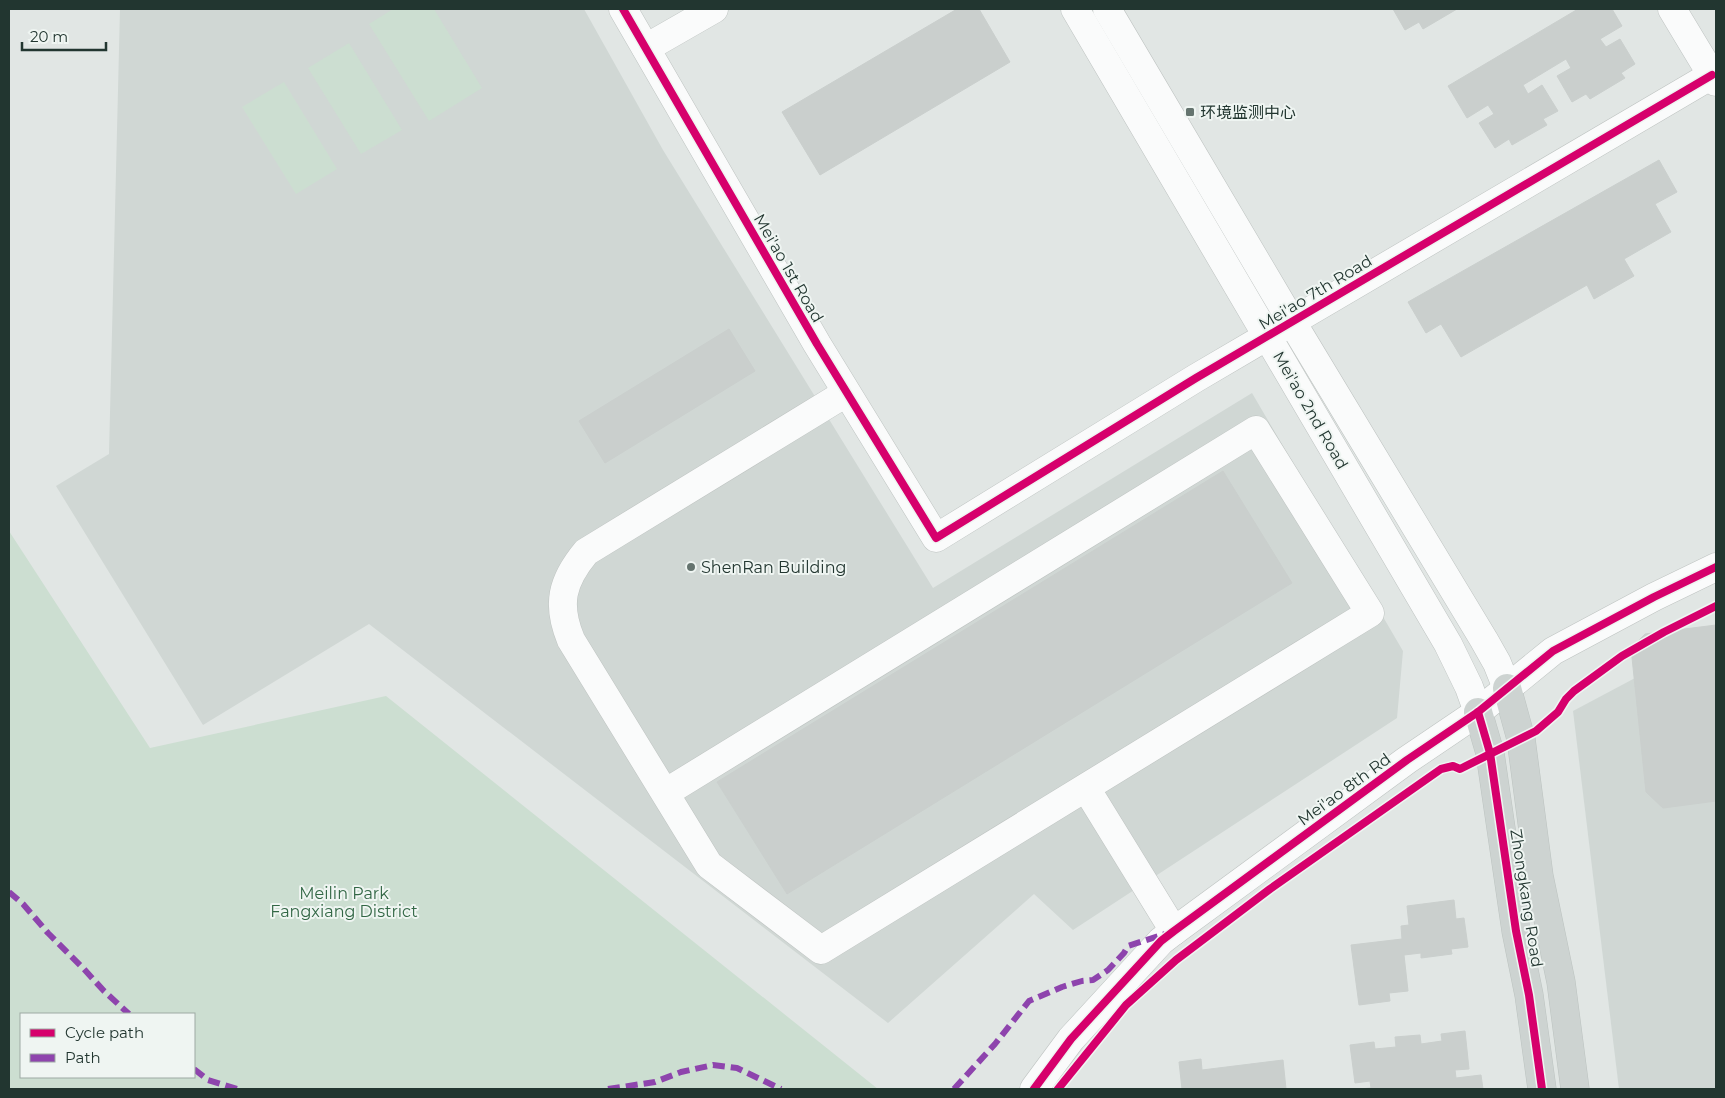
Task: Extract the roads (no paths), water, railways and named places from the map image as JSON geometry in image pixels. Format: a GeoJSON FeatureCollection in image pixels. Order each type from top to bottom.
{"type":"FeatureCollection","features":[{"type":"Feature","properties":{"kind":"main road","name":"Zhongkang Road"},"geometry":{"type":"LineString","coordinates":[[1507,688],[1521,739],[1539,876],[1561,982],[1575,1089]]}},
{"type":"Feature","properties":{"kind":"main road","name":"Zhongkang Road"},"geometry":{"type":"LineString","coordinates":[[1478,712],[1490,753],[1516,931],[1529,996],[1542,1089]]}},
{"type":"Feature","properties":{"kind":"street","name":"Mei'ao 1st Road"},"geometry":{"type":"LineString","coordinates":[[623,9],[817,344],[936,538]]}},
{"type":"Feature","properties":{"kind":"street"},"geometry":{"type":"LineString","coordinates":[[646,48],[714,9]]}},
{"type":"Feature","properties":{"kind":"street","name":"Mei'ao 2nd Road"},"geometry":{"type":"LineString","coordinates":[[1075,9],[1448,644],[1469,687],[1478,712]]}},
{"type":"Feature","properties":{"kind":"street","name":"Mei'ao 2nd Road"},"geometry":{"type":"LineString","coordinates":[[1107,9],[1292,322],[1484,640],[1497,663],[1507,688]]}},
{"type":"Feature","properties":{"kind":"street"},"geometry":{"type":"LineString","coordinates":[[1672,9],[1714,78]]}},
{"type":"Feature","properties":{"kind":"street","name":"Mei'ao 7th Road"},"geometry":{"type":"LineString","coordinates":[[936,538],[1196,378],[1355,284],[1714,78]]}},
{"type":"Feature","properties":{"kind":"street"},"geometry":{"type":"LineString","coordinates":[[665,793],[1256,430],[1370,614],[821,950],[710,865],[665,793],[571,640],[562,610],[563,593],[568,578],[586,552],[846,392]]}},
{"type":"Feature","properties":{"kind":"street","name":"Mei'ao 8th Rd"},"geometry":{"type":"LineString","coordinates":[[1034,1089],[1077,1032],[1161,941],[1174,931],[1408,760],[1478,712],[1553,651],[1662,593],[1716,567]]}},
{"type":"Feature","properties":{"kind":"street"},"geometry":{"type":"LineString","coordinates":[[1086,788],[1174,931]]}},
{"type":"Feature","properties":{"kind":"place","name":"环境监测中心"},"geometry":{"type":"Point","coordinates":[1190,112]}},
{"type":"Feature","properties":{"kind":"place","name":"ShenRan Building"},"geometry":{"type":"Point","coordinates":[691,567]}},
{"type":"Feature","properties":{"kind":"park label","name":"Meilin Park Fangxiang District"},"geometry":{"type":"Point","coordinates":[344,902]}}]}
